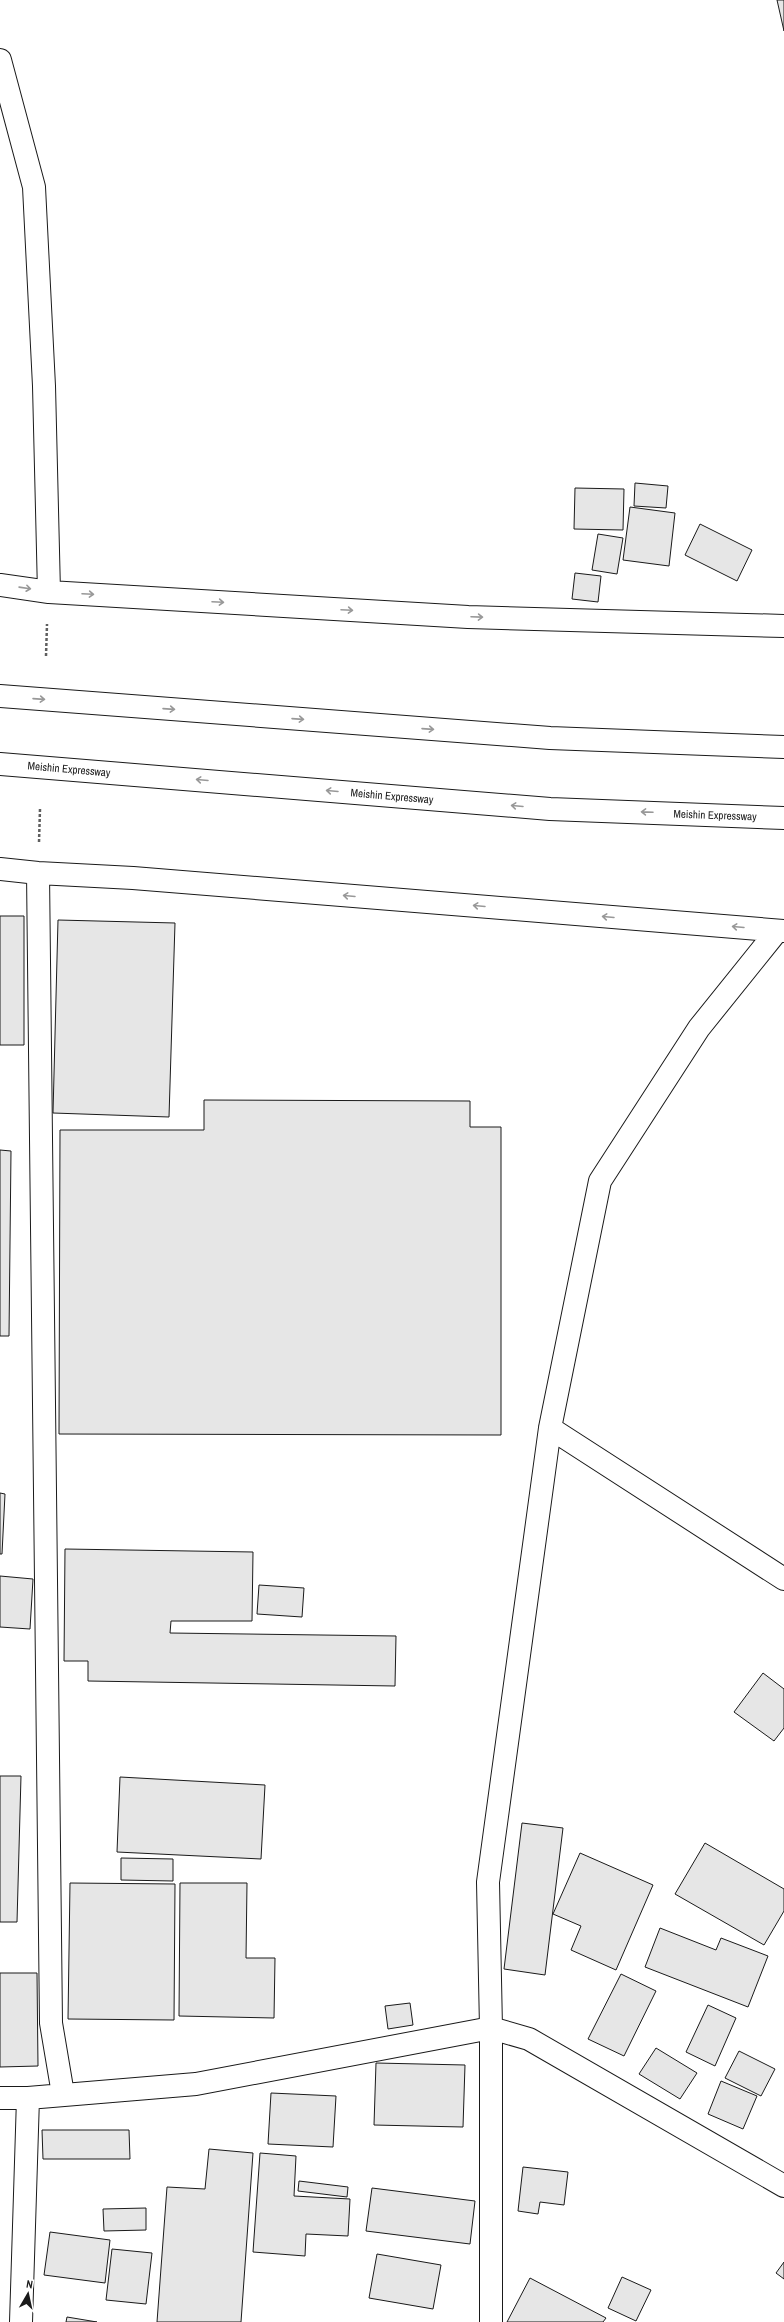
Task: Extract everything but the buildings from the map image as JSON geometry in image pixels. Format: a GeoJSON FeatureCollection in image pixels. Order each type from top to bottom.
{"type":"FeatureCollection","features":[{"type":"Feature","properties":{"kind":"main road"},"geometry":{"type":"LineString","coordinates":[[0,60],[34,187],[44,386],[49,592]]}},
{"type":"Feature","properties":{"kind":"main road"},"geometry":{"type":"LineString","coordinates":[[0,585],[49,592],[468,617],[784,626]]}},
{"type":"Feature","properties":{"kind":"main road"},"geometry":{"type":"LineString","coordinates":[[0,696],[550,738],[784,747]]}},
{"type":"Feature","properties":{"kind":"main road","name":"Meishin Expressway"},"geometry":{"type":"LineString","coordinates":[[0,764],[550,808],[784,818]]}},
{"type":"Feature","properties":{"kind":"main road"},"geometry":{"type":"LineString","coordinates":[[0,869],[38,873],[133,878],[780,931]]}},
{"type":"Feature","properties":{"kind":"main road"},"geometry":{"type":"LineString","coordinates":[[38,873],[50,2023],[63,2094]]}},
{"type":"Feature","properties":{"kind":"main road"},"geometry":{"type":"LineString","coordinates":[[491,2322],[491,2028],[488,1882],[550,1428],[600,1181],[699,1028],[780,931]]}},
{"type":"Feature","properties":{"kind":"main road"},"geometry":{"type":"LineString","coordinates":[[550,1428],[784,1579]]}},
{"type":"Feature","properties":{"kind":"main road"},"geometry":{"type":"LineString","coordinates":[[0,2098],[28,2098],[196,2084],[491,2028],[529,2040],[784,2186]]}},
{"type":"Feature","properties":{"kind":"main road"},"geometry":{"type":"LineString","coordinates":[[21,2322],[28,2098]]}}]}
